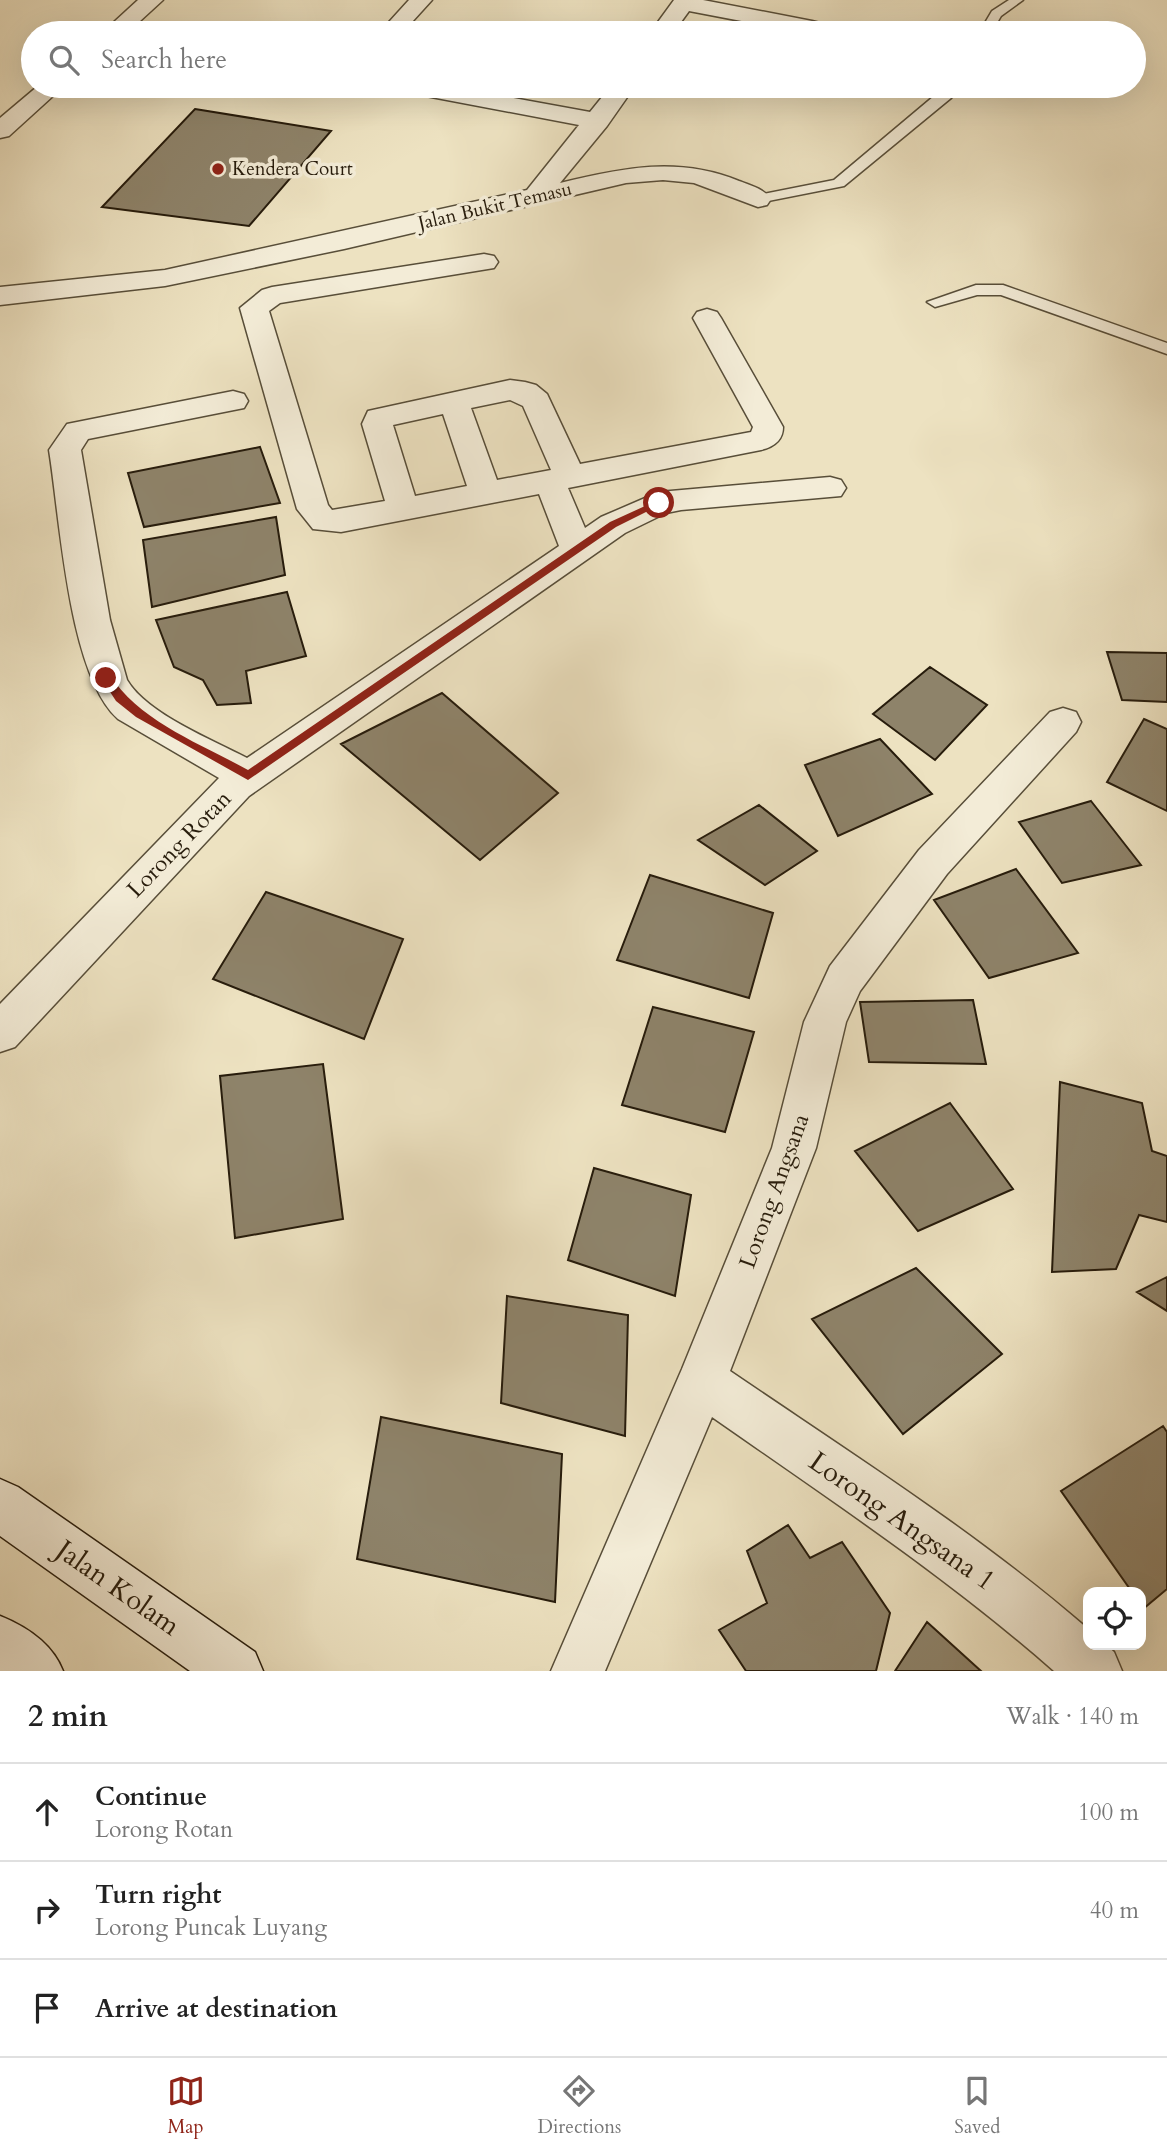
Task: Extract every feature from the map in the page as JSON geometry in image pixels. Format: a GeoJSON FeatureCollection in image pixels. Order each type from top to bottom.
{"type":"FeatureCollection","features":[{"type":"Feature","properties":{"kind":"street"},"geometry":{"type":"LineString","coordinates":[[127,21],[152,0]]}},
{"type":"Feature","properties":{"kind":"street"},"geometry":{"type":"LineString","coordinates":[[401,21],[421,0]]}},
{"type":"Feature","properties":{"kind":"street"},"geometry":{"type":"LineString","coordinates":[[671,21],[684,2],[778,21]]}},
{"type":"Feature","properties":{"kind":"street"},"geometry":{"type":"LineString","coordinates":[[0,131],[38,98]]}},
{"type":"Feature","properties":{"kind":"street"},"geometry":{"type":"LineString","coordinates":[[474,98],[597,121]]}},
{"type":"Feature","properties":{"kind":"street"},"geometry":{"type":"LineString","coordinates":[[536,196],[614,98]]}},
{"type":"Feature","properties":{"kind":"street","name":"Jalan Bukit Temasu"},"geometry":{"type":"LineString","coordinates":[[0,296],[165,278],[344,242],[626,175],[669,170],[724,182],[758,200]]}},
{"type":"Feature","properties":{"kind":"street"},"geometry":{"type":"LineString","coordinates":[[484,262],[272,296],[254,307],[313,509],[324,521],[341,521],[761,440],[768,433],[768,427],[707,318]]}},
{"type":"Feature","properties":{"kind":"street"},"geometry":{"type":"LineString","coordinates":[[403,509],[377,424],[379,418],[510,390],[532,396],[572,478],[613,525]]}},
{"type":"Feature","properties":{"kind":"street"},"geometry":{"type":"LineString","coordinates":[[233,401],[78,431],[65,450],[106,678],[119,698],[139,714],[248,776]]}},
{"type":"Feature","properties":{"kind":"street"},"geometry":{"type":"LineString","coordinates":[[454,402],[486,494]]}},
{"type":"Feature","properties":{"kind":"street"},"geometry":{"type":"LineString","coordinates":[[572,478],[577,550]]}},
{"type":"Feature","properties":{"kind":"street","name":"Lorong Rotan"},"geometry":{"type":"LineString","coordinates":[[0,1033],[236,785],[613,525],[659,503],[681,499],[830,488]]}},
{"type":"Feature","properties":{"kind":"street","name":"Lorong Angsana"},"geometry":{"type":"LineString","coordinates":[[578,1671],[702,1381],[794,1148],[825,1022],[845,979],[933,862],[1063,722]]}},
{"type":"Feature","properties":{"kind":"street","name":"Lorong Angsana 1"},"geometry":{"type":"LineString","coordinates":[[702,1381],[940,1545],[1016,1602],[1095,1671]]}},
{"type":"Feature","properties":{"kind":"street","name":"Jalan Kolam"},"geometry":{"type":"LineString","coordinates":[[0,1505],[236,1671]]}},
{"type":"Feature","properties":{"kind":"street"},"geometry":{"type":"LineString","coordinates":[[0,1643],[36,1671]]}},
{"type":"Feature","properties":{"kind":"lane"},"geometry":{"type":"LineString","coordinates":[[992,21],[996,14],[1017,0]]}},
{"type":"Feature","properties":{"kind":"lane","name":"Jalan Bukit Temasu"},"geometry":{"type":"LineString","coordinates":[[758,200],[839,183],[942,98]]}},
{"type":"Feature","properties":{"kind":"lane"},"geometry":{"type":"LineString","coordinates":[[935,302],[976,289],[1003,290],[1167,349]]}},
{"type":"Feature","properties":{"kind":"building","name":"Kendera Court"},"geometry":{"type":"Polygon","coordinates":[[[195,109],[331,131],[249,226],[102,207],[195,109]]]}},
{"type":"Feature","properties":{"kind":"building"},"geometry":{"type":"Polygon","coordinates":[[[260,447],[280,503],[144,527],[128,473],[260,447]]]}},
{"type":"Feature","properties":{"kind":"building"},"geometry":{"type":"Polygon","coordinates":[[[276,517],[285,575],[152,607],[143,540],[276,517]]]}},
{"type":"Feature","properties":{"kind":"building"},"geometry":{"type":"Polygon","coordinates":[[[287,592],[306,656],[246,671],[251,703],[217,705],[203,680],[174,667],[156,620],[287,592]]]}},
{"type":"Feature","properties":{"kind":"building"},"geometry":{"type":"Polygon","coordinates":[[[1107,652],[1167,653],[1167,702],[1122,700],[1107,652]]]}},
{"type":"Feature","properties":{"kind":"building"},"geometry":{"type":"Polygon","coordinates":[[[930,667],[987,705],[935,760],[873,714],[930,667]]]}},
{"type":"Feature","properties":{"kind":"building"},"geometry":{"type":"Polygon","coordinates":[[[442,693],[558,793],[480,860],[341,744],[442,693]]]}},
{"type":"Feature","properties":{"kind":"building"},"geometry":{"type":"Polygon","coordinates":[[[1144,719],[1167,729],[1167,811],[1107,782],[1144,719]]]}},
{"type":"Feature","properties":{"kind":"building"},"geometry":{"type":"Polygon","coordinates":[[[880,739],[932,794],[838,836],[805,765],[880,739]]]}},
{"type":"Feature","properties":{"kind":"building"},"geometry":{"type":"Polygon","coordinates":[[[1091,801],[1141,865],[1062,883],[1019,822],[1091,801]]]}},
{"type":"Feature","properties":{"kind":"building"},"geometry":{"type":"Polygon","coordinates":[[[759,805],[817,851],[765,885],[698,840],[759,805]]]}},
{"type":"Feature","properties":{"kind":"building"},"geometry":{"type":"Polygon","coordinates":[[[1016,869],[1078,953],[989,978],[934,900],[1016,869]]]}},
{"type":"Feature","properties":{"kind":"building"},"geometry":{"type":"Polygon","coordinates":[[[650,875],[773,913],[749,998],[617,960],[650,875]]]}},
{"type":"Feature","properties":{"kind":"building"},"geometry":{"type":"Polygon","coordinates":[[[266,892],[403,939],[364,1039],[213,979],[266,892]]]}},
{"type":"Feature","properties":{"kind":"building"},"geometry":{"type":"Polygon","coordinates":[[[973,1000],[986,1064],[869,1062],[860,1002],[973,1000]]]}},
{"type":"Feature","properties":{"kind":"building"},"geometry":{"type":"Polygon","coordinates":[[[653,1007],[754,1032],[725,1132],[622,1105],[653,1007]]]}},
{"type":"Feature","properties":{"kind":"building"},"geometry":{"type":"Polygon","coordinates":[[[323,1064],[343,1219],[235,1238],[220,1076],[323,1064]]]}},
{"type":"Feature","properties":{"kind":"building"},"geometry":{"type":"Polygon","coordinates":[[[1060,1082],[1142,1103],[1152,1151],[1167,1156],[1167,1222],[1139,1215],[1116,1269],[1052,1272],[1060,1082]]]}},
{"type":"Feature","properties":{"kind":"building"},"geometry":{"type":"Polygon","coordinates":[[[950,1103],[1013,1189],[918,1231],[855,1151],[950,1103]]]}},
{"type":"Feature","properties":{"kind":"building"},"geometry":{"type":"Polygon","coordinates":[[[594,1168],[691,1195],[675,1296],[568,1260],[594,1168]]]}},
{"type":"Feature","properties":{"kind":"building"},"geometry":{"type":"Polygon","coordinates":[[[916,1268],[1002,1354],[903,1434],[812,1319],[916,1268]]]}},
{"type":"Feature","properties":{"kind":"building"},"geometry":{"type":"Polygon","coordinates":[[[1167,1277],[1167,1311],[1137,1292],[1167,1277]]]}},
{"type":"Feature","properties":{"kind":"building"},"geometry":{"type":"Polygon","coordinates":[[[507,1296],[628,1315],[625,1436],[501,1403],[507,1296]]]}},
{"type":"Feature","properties":{"kind":"building"},"geometry":{"type":"Polygon","coordinates":[[[381,1417],[562,1454],[555,1602],[357,1559],[381,1417]]]}},
{"type":"Feature","properties":{"kind":"building"},"geometry":{"type":"Polygon","coordinates":[[[1163,1426],[1167,1432],[1167,1589],[1146,1606],[1146,1587],[1128,1587],[1061,1491],[1163,1426]]]}},
{"type":"Feature","properties":{"kind":"building"},"geometry":{"type":"Polygon","coordinates":[[[788,1525],[810,1558],[842,1542],[890,1613],[876,1671],[746,1671],[719,1630],[767,1603],[747,1551],[788,1525]]]}},
{"type":"Feature","properties":{"kind":"building"},"geometry":{"type":"Polygon","coordinates":[[[927,1622],[981,1671],[895,1671],[927,1622]]]}},
{"type":"Feature","properties":{"kind":"place","name":"Kendera Court"},"geometry":{"type":"Point","coordinates":[218,169]}},
{"type":"Feature","properties":{"kind":"route"},"geometry":{"type":"LineString","coordinates":[[106,678],[119,698],[139,714],[248,776],[613,525],[659,503]]}}]}
